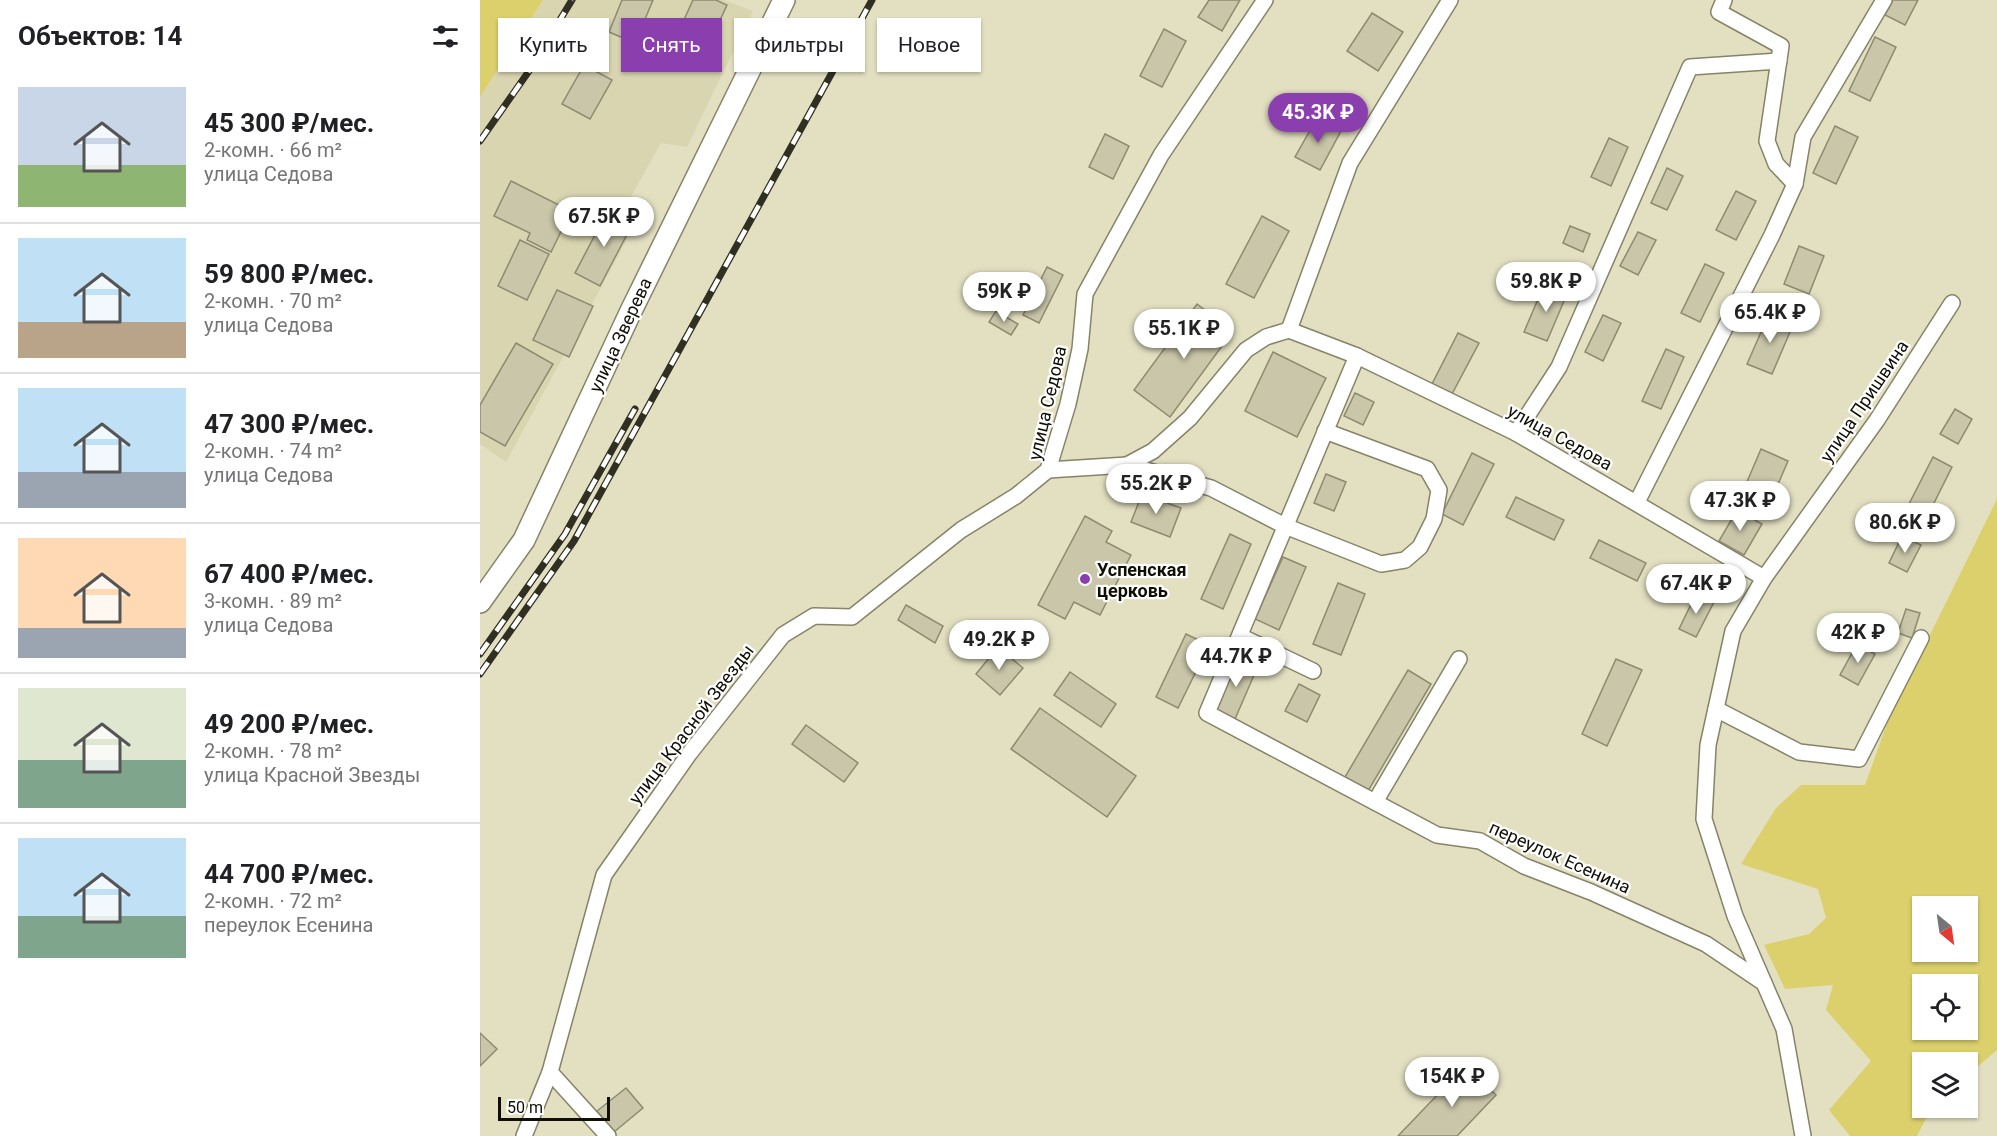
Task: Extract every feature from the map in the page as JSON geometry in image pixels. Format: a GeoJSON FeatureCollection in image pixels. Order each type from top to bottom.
{"type":"FeatureCollection","features":[{"type":"Feature","properties":{"kind":"main road","name":"улица Зверева"},"geometry":{"type":"LineString","coordinates":[[480,602],[524,540],[631,311],[784,0]]}},
{"type":"Feature","properties":{"kind":"street","name":"улица Седова"},"geometry":{"type":"LineString","coordinates":[[1265,0],[1161,155],[1085,294],[1080,349],[1068,404],[1048,470],[1127,465],[1153,451],[1190,418],[1246,350],[1266,337],[1289,330],[1357,356],[1516,433],[1764,578]]}},
{"type":"Feature","properties":{"kind":"street"},"geometry":{"type":"LineString","coordinates":[[1289,330],[1326,223],[1350,163],[1450,0]]}},
{"type":"Feature","properties":{"kind":"street"},"geometry":{"type":"LineString","coordinates":[[1637,502],[1795,184],[1803,137],[1884,0]]}},
{"type":"Feature","properties":{"kind":"street"},"geometry":{"type":"LineString","coordinates":[[1721,6],[1781,46],[1767,141],[1776,164],[1795,184]]}},
{"type":"Feature","properties":{"kind":"street"},"geometry":{"type":"LineString","coordinates":[[1516,433],[1559,367],[1690,67],[1779,61]]}},
{"type":"Feature","properties":{"kind":"street","name":"улица Пришвина"},"geometry":{"type":"LineString","coordinates":[[1803,1136],[1784,1029],[1736,916],[1704,819],[1708,745],[1733,631],[1764,578],[1878,420],[1952,303]]}},
{"type":"Feature","properties":{"kind":"street"},"geometry":{"type":"LineString","coordinates":[[1313,671],[1239,636],[1357,356]]}},
{"type":"Feature","properties":{"kind":"street"},"geometry":{"type":"LineString","coordinates":[[1127,465],[1211,488],[1286,526],[1381,564],[1405,560],[1420,547],[1434,519],[1439,490],[1427,469],[1325,431]]}},
{"type":"Feature","properties":{"kind":"street","name":"улица Красной Звезды"},"geometry":{"type":"LineString","coordinates":[[524,1136],[550,1072],[604,875],[689,754],[783,635],[814,616],[852,617],[961,530],[1016,496],[1048,470]]}},
{"type":"Feature","properties":{"kind":"street","name":"переулок Есенина"},"geometry":{"type":"LineString","coordinates":[[1239,636],[1207,712],[1437,835],[1479,841],[1524,866],[1591,892],[1706,944],[1764,983]]}},
{"type":"Feature","properties":{"kind":"street"},"geometry":{"type":"LineString","coordinates":[[1716,709],[1799,752],[1859,759],[1921,638]]}},
{"type":"Feature","properties":{"kind":"street"},"geometry":{"type":"LineString","coordinates":[[1375,802],[1459,659]]}},
{"type":"Feature","properties":{"kind":"street"},"geometry":{"type":"LineString","coordinates":[[550,1072],[608,1136]]}},
{"type":"Feature","properties":{"kind":"shaded area"},"geometry":{"type":"Polygon","coordinates":[[[480,0],[543,0],[531,18],[498,18],[498,69],[480,97],[480,0]]]}},
{"type":"Feature","properties":{"kind":"shaded area"},"geometry":{"type":"Polygon","coordinates":[[[543,0],[724,0],[753,11],[750,18],[734,18],[734,50],[687,147],[661,143],[630,198],[642,212],[506,462],[480,444],[480,97],[498,69],[498,72],[609,72],[609,18],[531,18],[543,0]]]}},
{"type":"Feature","properties":{"kind":"shaded area"},"geometry":{"type":"Polygon","coordinates":[[[1997,499],[1997,1050],[1978,1066],[1978,1052],[1912,1052],[1912,1118],[1926,1118],[1917,1136],[1850,1136],[1829,1110],[1871,1061],[1826,1010],[1833,985],[1785,989],[1764,945],[1809,934],[1826,918],[1818,889],[1741,864],[1776,808],[1801,785],[1865,785],[1889,718],[1997,499]]]}},
{"type":"Feature","properties":{"kind":"building"},"geometry":{"type":"Polygon","coordinates":[[[622,0],[653,0],[645,18],[621,18],[621,37],[609,32],[622,0]]]}},
{"type":"Feature","properties":{"kind":"building"},"geometry":{"type":"Polygon","coordinates":[[[693,0],[716,0],[727,5],[721,18],[685,18],[693,0]]]}},
{"type":"Feature","properties":{"kind":"building"},"geometry":{"type":"Polygon","coordinates":[[[1209,0],[1240,0],[1222,31],[1198,17],[1209,0]]]}},
{"type":"Feature","properties":{"kind":"building"},"geometry":{"type":"Polygon","coordinates":[[[1893,0],[1918,0],[1905,25],[1885,15],[1893,0]]]}},
{"type":"Feature","properties":{"kind":"building"},"geometry":{"type":"Polygon","coordinates":[[[1372,13],[1403,32],[1378,71],[1347,51],[1372,13]]]}},
{"type":"Feature","properties":{"kind":"building"},"geometry":{"type":"Polygon","coordinates":[[[1164,29],[1186,41],[1162,87],[1140,76],[1164,29]]]}},
{"type":"Feature","properties":{"kind":"building"},"geometry":{"type":"Polygon","coordinates":[[[1875,37],[1896,47],[1870,101],[1849,91],[1875,37]]]}},
{"type":"Feature","properties":{"kind":"building"},"geometry":{"type":"Polygon","coordinates":[[[580,72],[597,72],[612,80],[590,119],[562,104],[580,72]]]}},
{"type":"Feature","properties":{"kind":"building"},"geometry":{"type":"Polygon","coordinates":[[[1317,118],[1341,131],[1320,170],[1295,157],[1317,118]]]}},
{"type":"Feature","properties":{"kind":"building"},"geometry":{"type":"Polygon","coordinates":[[[1835,126],[1858,137],[1836,184],[1813,173],[1835,126]]]}},
{"type":"Feature","properties":{"kind":"building"},"geometry":{"type":"Polygon","coordinates":[[[1105,134],[1129,146],[1113,179],[1089,167],[1105,134]]]}},
{"type":"Feature","properties":{"kind":"building"},"geometry":{"type":"Polygon","coordinates":[[[1609,138],[1628,147],[1611,186],[1591,177],[1609,138]]]}},
{"type":"Feature","properties":{"kind":"building"},"geometry":{"type":"Polygon","coordinates":[[[1667,168],[1683,176],[1667,210],[1651,203],[1667,168]]]}},
{"type":"Feature","properties":{"kind":"building"},"geometry":{"type":"Polygon","coordinates":[[[511,181],[571,211],[551,252],[527,240],[530,233],[494,216],[511,181]]]}},
{"type":"Feature","properties":{"kind":"building"},"geometry":{"type":"Polygon","coordinates":[[[1736,191],[1756,201],[1736,240],[1716,230],[1736,191]]]}},
{"type":"Feature","properties":{"kind":"building"},"geometry":{"type":"Polygon","coordinates":[[[608,210],[633,223],[600,286],[575,273],[608,210]]]}},
{"type":"Feature","properties":{"kind":"building"},"geometry":{"type":"Polygon","coordinates":[[[1262,216],[1289,231],[1254,298],[1226,284],[1262,216]]]}},
{"type":"Feature","properties":{"kind":"building"},"geometry":{"type":"Polygon","coordinates":[[[1570,226],[1590,234],[1583,252],[1563,243],[1570,226]]]}},
{"type":"Feature","properties":{"kind":"building"},"geometry":{"type":"Polygon","coordinates":[[[1638,232],[1656,240],[1638,275],[1620,266],[1638,232]]]}},
{"type":"Feature","properties":{"kind":"building"},"geometry":{"type":"Polygon","coordinates":[[[520,240],[549,254],[527,300],[498,286],[520,240]]]}},
{"type":"Feature","properties":{"kind":"building"},"geometry":{"type":"Polygon","coordinates":[[[1799,246],[1824,256],[1809,294],[1784,284],[1799,246]]]}},
{"type":"Feature","properties":{"kind":"building"},"geometry":{"type":"Polygon","coordinates":[[[1705,264],[1724,273],[1700,322],[1681,313],[1705,264]]]}},
{"type":"Feature","properties":{"kind":"building"},"geometry":{"type":"Polygon","coordinates":[[[1047,267],[1063,275],[1039,323],[1023,315],[1047,267]]]}},
{"type":"Feature","properties":{"kind":"building"},"geometry":{"type":"Polygon","coordinates":[[[1544,285],[1567,294],[1547,341],[1524,332],[1544,285]]]}},
{"type":"Feature","properties":{"kind":"building"},"geometry":{"type":"Polygon","coordinates":[[[557,290],[593,306],[569,357],[533,340],[557,290]]]}},
{"type":"Feature","properties":{"kind":"building"},"geometry":{"type":"Polygon","coordinates":[[[1197,304],[1233,331],[1170,417],[1134,390],[1197,304]]]}},
{"type":"Feature","properties":{"kind":"building"},"geometry":{"type":"Polygon","coordinates":[[[996,311],[1018,324],[1011,335],[989,322],[996,311]]]}},
{"type":"Feature","properties":{"kind":"building"},"geometry":{"type":"Polygon","coordinates":[[[1769,314],[1793,325],[1772,374],[1747,364],[1769,314]]]}},
{"type":"Feature","properties":{"kind":"building"},"geometry":{"type":"Polygon","coordinates":[[[1603,315],[1621,323],[1603,361],[1585,352],[1603,315]]]}},
{"type":"Feature","properties":{"kind":"building"},"geometry":{"type":"Polygon","coordinates":[[[1458,333],[1479,343],[1452,394],[1432,384],[1458,333]]]}},
{"type":"Feature","properties":{"kind":"building"},"geometry":{"type":"Polygon","coordinates":[[[516,343],[553,364],[505,446],[480,432],[480,405],[516,343]]]}},
{"type":"Feature","properties":{"kind":"building"},"geometry":{"type":"Polygon","coordinates":[[[1666,349],[1684,357],[1661,409],[1642,401],[1666,349]]]}},
{"type":"Feature","properties":{"kind":"building"},"geometry":{"type":"Polygon","coordinates":[[[1273,352],[1326,378],[1297,437],[1245,411],[1273,352]]]}},
{"type":"Feature","properties":{"kind":"building"},"geometry":{"type":"Polygon","coordinates":[[[1355,393],[1374,402],[1363,425],[1344,416],[1355,393]]]}},
{"type":"Feature","properties":{"kind":"building"},"geometry":{"type":"Polygon","coordinates":[[[1955,409],[1972,419],[1958,444],[1940,434],[1955,409]]]}},
{"type":"Feature","properties":{"kind":"building"},"geometry":{"type":"Polygon","coordinates":[[[1761,449],[1788,461],[1773,496],[1746,484],[1761,449]]]}},
{"type":"Feature","properties":{"kind":"building"},"geometry":{"type":"Polygon","coordinates":[[[1472,453],[1494,464],[1463,525],[1442,514],[1472,453]]]}},
{"type":"Feature","properties":{"kind":"building"},"geometry":{"type":"Polygon","coordinates":[[[1933,457],[1952,467],[1928,515],[1908,506],[1933,457]]]}},
{"type":"Feature","properties":{"kind":"building"},"geometry":{"type":"Polygon","coordinates":[[[1326,474],[1346,482],[1334,511],[1314,503],[1326,474]]]}},
{"type":"Feature","properties":{"kind":"building"},"geometry":{"type":"Polygon","coordinates":[[[1142,494],[1181,508],[1170,537],[1131,522],[1142,494]]]}},
{"type":"Feature","properties":{"kind":"building"},"geometry":{"type":"Polygon","coordinates":[[[1516,497],[1564,520],[1554,540],[1506,517],[1516,497]]]}},
{"type":"Feature","properties":{"kind":"building"},"geometry":{"type":"Polygon","coordinates":[[[1737,510],[1762,524],[1744,555],[1719,541],[1737,510]]]}},
{"type":"Feature","properties":{"kind":"building","name":"Успенская церковь"},"geometry":{"type":"Polygon","coordinates":[[[1085,516],[1112,531],[1106,542],[1131,555],[1100,615],[1074,602],[1065,619],[1038,605],[1085,516]]]}},
{"type":"Feature","properties":{"kind":"building"},"geometry":{"type":"Polygon","coordinates":[[[1230,534],[1251,544],[1223,609],[1201,599],[1230,534]]]}},
{"type":"Feature","properties":{"kind":"building"},"geometry":{"type":"Polygon","coordinates":[[[1902,536],[1921,545],[1907,572],[1889,563],[1902,536]]]}},
{"type":"Feature","properties":{"kind":"building"},"geometry":{"type":"Polygon","coordinates":[[[1599,540],[1646,563],[1637,581],[1590,558],[1599,540]]]}},
{"type":"Feature","properties":{"kind":"building"},"geometry":{"type":"Polygon","coordinates":[[[1283,557],[1306,567],[1279,630],[1255,619],[1283,557]]]}},
{"type":"Feature","properties":{"kind":"building"},"geometry":{"type":"Polygon","coordinates":[[[1338,583],[1365,594],[1341,655],[1313,644],[1338,583]]]}},
{"type":"Feature","properties":{"kind":"building"},"geometry":{"type":"Polygon","coordinates":[[[1696,594],[1714,602],[1696,637],[1679,629],[1696,594]]]}},
{"type":"Feature","properties":{"kind":"building"},"geometry":{"type":"Polygon","coordinates":[[[906,605],[943,626],[935,643],[898,620],[906,605]]]}},
{"type":"Feature","properties":{"kind":"building"},"geometry":{"type":"Polygon","coordinates":[[[1906,609],[1920,613],[1912,638],[1898,633],[1906,609]]]}},
{"type":"Feature","properties":{"kind":"building"},"geometry":{"type":"Polygon","coordinates":[[[1186,634],[1209,645],[1178,708],[1156,697],[1186,634]]]}},
{"type":"Feature","properties":{"kind":"building"},"geometry":{"type":"Polygon","coordinates":[[[1857,644],[1875,654],[1858,685],[1840,675],[1857,644]]]}},
{"type":"Feature","properties":{"kind":"building"},"geometry":{"type":"Polygon","coordinates":[[[998,647],[1023,668],[1000,695],[976,674],[998,647]]]}},
{"type":"Feature","properties":{"kind":"building"},"geometry":{"type":"Polygon","coordinates":[[[1238,657],[1258,666],[1235,719],[1215,710],[1238,657]]]}},
{"type":"Feature","properties":{"kind":"building"},"geometry":{"type":"Polygon","coordinates":[[[1616,659],[1642,670],[1607,746],[1582,734],[1616,659]]]}},
{"type":"Feature","properties":{"kind":"building"},"geometry":{"type":"Polygon","coordinates":[[[1408,670],[1431,684],[1368,791],[1345,777],[1408,670]]]}},
{"type":"Feature","properties":{"kind":"building"},"geometry":{"type":"Polygon","coordinates":[[[1070,672],[1116,704],[1101,727],[1054,695],[1070,672]]]}},
{"type":"Feature","properties":{"kind":"building"},"geometry":{"type":"Polygon","coordinates":[[[1299,684],[1320,695],[1307,722],[1285,711],[1299,684]]]}},
{"type":"Feature","properties":{"kind":"building"},"geometry":{"type":"Polygon","coordinates":[[[1040,708],[1136,776],[1107,817],[1011,749],[1040,708]]]}},
{"type":"Feature","properties":{"kind":"building"},"geometry":{"type":"Polygon","coordinates":[[[806,725],[858,763],[844,782],[792,744],[806,725]]]}},
{"type":"Feature","properties":{"kind":"building"},"geometry":{"type":"Polygon","coordinates":[[[480,1033],[497,1049],[480,1066],[480,1033]]]}},
{"type":"Feature","properties":{"kind":"building"},"geometry":{"type":"Polygon","coordinates":[[[1465,1066],[1496,1095],[1457,1136],[1398,1136],[1465,1066]]]}},
{"type":"Feature","properties":{"kind":"building"},"geometry":{"type":"Polygon","coordinates":[[[626,1088],[643,1108],[614,1132],[597,1111],[626,1088]]]}},
{"type":"Feature","properties":{"kind":"railway"},"geometry":{"type":"LineString","coordinates":[[480,141],[529,71],[572,0]]}},
{"type":"Feature","properties":{"kind":"railway"},"geometry":{"type":"LineString","coordinates":[[480,674],[574,541],[872,0]]}},
{"type":"Feature","properties":{"kind":"railway"},"geometry":{"type":"LineString","coordinates":[[480,654],[565,534],[635,409]]}},
{"type":"Feature","properties":{"kind":"place","name":"Успенская церковь"},"geometry":{"type":"Point","coordinates":[1085,579]}}]}
